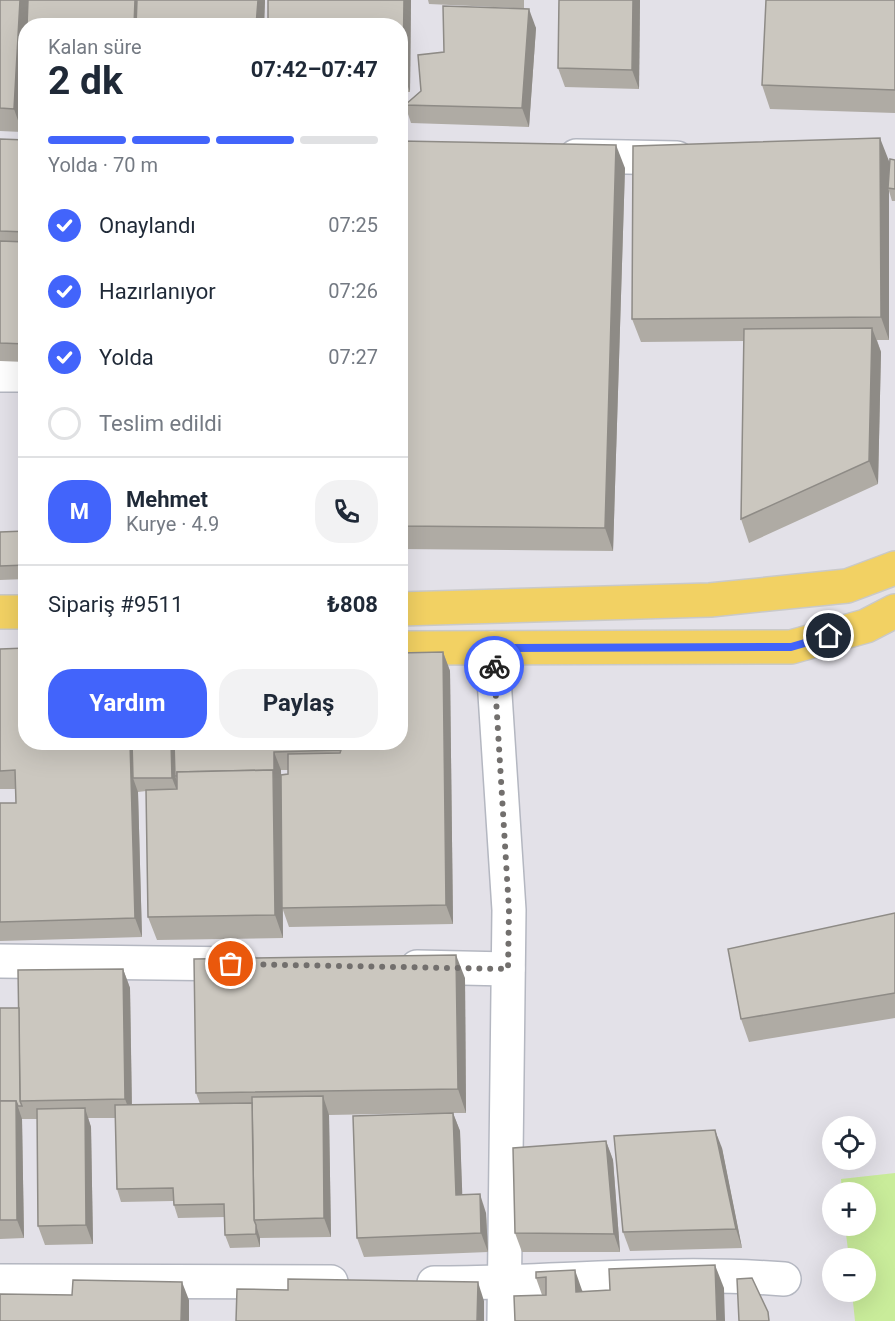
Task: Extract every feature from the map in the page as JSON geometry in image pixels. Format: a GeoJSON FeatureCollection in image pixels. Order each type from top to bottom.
{"type":"FeatureCollection","features":[{"type":"Feature","properties":{"kind":"main road"},"geometry":{"type":"LineString","coordinates":[[792,593],[852,575],[895,552]]}},
{"type":"Feature","properties":{"kind":"main road"},"geometry":{"type":"LineString","coordinates":[[408,609],[710,600],[847,586],[895,568]]}},
{"type":"Feature","properties":{"kind":"main road"},"geometry":{"type":"LineString","coordinates":[[866,626],[895,604]]}},
{"type":"Feature","properties":{"kind":"main road"},"geometry":{"type":"LineString","coordinates":[[408,648],[791,647],[866,626],[895,611]]}},
{"type":"Feature","properties":{"kind":"main road"},"geometry":{"type":"LineString","coordinates":[[0,612],[18,612]]}},
{"type":"Feature","properties":{"kind":"street"},"geometry":{"type":"LineString","coordinates":[[543,156],[710,159]]}},
{"type":"Feature","properties":{"kind":"street"},"geometry":{"type":"LineString","coordinates":[[0,375],[18,375]]}},
{"type":"Feature","properties":{"kind":"street"},"geometry":{"type":"LineString","coordinates":[[492,648],[509,910],[504,1321]]}},
{"type":"Feature","properties":{"kind":"street"},"geometry":{"type":"LineString","coordinates":[[0,961],[272,965]]}},
{"type":"Feature","properties":{"kind":"street"},"geometry":{"type":"LineString","coordinates":[[390,967],[508,969]]}},
{"type":"Feature","properties":{"kind":"street"},"geometry":{"type":"LineString","coordinates":[[399,1282],[504,1283],[720,1274],[784,1280]]}},
{"type":"Feature","properties":{"kind":"street"},"geometry":{"type":"LineString","coordinates":[[0,1281],[363,1282]]}},
{"type":"Feature","properties":{"kind":"shaded area"},"geometry":{"type":"Polygon","coordinates":[[[0,0],[895,0],[895,1321],[0,1321],[0,0]]]}},
{"type":"Feature","properties":{"kind":"green space"},"geometry":{"type":"Polygon","coordinates":[[[895,1173],[895,1321],[855,1321],[853,1302],[876,1302],[876,1248],[848,1248],[846,1236],[876,1236],[876,1182],[841,1182],[841,1179],[895,1173]]]}},
{"type":"Feature","properties":{"kind":"building"},"geometry":{"type":"Polygon","coordinates":[[[0,0],[20,0],[14,109],[0,108],[0,0]]]}},
{"type":"Feature","properties":{"kind":"building"},"geometry":{"type":"Polygon","coordinates":[[[28,0],[135,0],[134,18],[27,18],[28,0]]]}},
{"type":"Feature","properties":{"kind":"building"},"geometry":{"type":"Polygon","coordinates":[[[137,0],[258,0],[257,18],[136,18],[137,0]]]}},
{"type":"Feature","properties":{"kind":"building"},"geometry":{"type":"Polygon","coordinates":[[[268,0],[404,0],[404,18],[268,18],[268,0]]]}},
{"type":"Feature","properties":{"kind":"building"},"geometry":{"type":"Polygon","coordinates":[[[559,0],[633,0],[632,70],[558,68],[559,0]]]}},
{"type":"Feature","properties":{"kind":"building"},"geometry":{"type":"Polygon","coordinates":[[[766,0],[895,0],[895,90],[762,85],[766,0]]]}},
{"type":"Feature","properties":{"kind":"building"},"geometry":{"type":"Polygon","coordinates":[[[443,6],[529,9],[522,108],[408,105],[408,102],[421,91],[418,55],[444,52],[443,6]]]}},
{"type":"Feature","properties":{"kind":"building"},"geometry":{"type":"Polygon","coordinates":[[[880,138],[881,317],[632,319],[633,146],[880,138]]]}},
{"type":"Feature","properties":{"kind":"building"},"geometry":{"type":"Polygon","coordinates":[[[0,139],[18,140],[18,232],[0,231],[0,139]]]}},
{"type":"Feature","properties":{"kind":"building"},"geometry":{"type":"Polygon","coordinates":[[[408,141],[616,145],[605,528],[408,526],[408,141]]]}},
{"type":"Feature","properties":{"kind":"building"},"geometry":{"type":"Polygon","coordinates":[[[890,159],[895,160],[895,189],[888,188],[890,159]]]}},
{"type":"Feature","properties":{"kind":"building"},"geometry":{"type":"Polygon","coordinates":[[[0,241],[18,242],[18,344],[0,343],[0,241]]]}},
{"type":"Feature","properties":{"kind":"building"},"geometry":{"type":"Polygon","coordinates":[[[872,328],[869,461],[741,519],[744,329],[872,328]]]}},
{"type":"Feature","properties":{"kind":"building"},"geometry":{"type":"Polygon","coordinates":[[[18,531],[18,565],[0,566],[0,532],[18,531]]]}},
{"type":"Feature","properties":{"kind":"building"},"geometry":{"type":"Polygon","coordinates":[[[18,648],[18,750],[130,750],[135,918],[0,922],[0,803],[16,803],[15,770],[0,771],[0,649],[18,648]]]}},
{"type":"Feature","properties":{"kind":"building"},"geometry":{"type":"Polygon","coordinates":[[[443,652],[446,905],[282,908],[281,775],[288,774],[288,754],[340,753],[341,750],[408,750],[408,653],[443,652]]]}},
{"type":"Feature","properties":{"kind":"building"},"geometry":{"type":"Polygon","coordinates":[[[132,750],[171,750],[172,778],[133,778],[132,750]]]}},
{"type":"Feature","properties":{"kind":"building"},"geometry":{"type":"Polygon","coordinates":[[[174,750],[341,750],[274,752],[274,775],[273,770],[177,772],[175,776],[174,750]]]}},
{"type":"Feature","properties":{"kind":"building"},"geometry":{"type":"Polygon","coordinates":[[[273,770],[275,915],[148,917],[146,790],[177,789],[177,772],[273,770]]]}},
{"type":"Feature","properties":{"kind":"building"},"geometry":{"type":"Polygon","coordinates":[[[895,913],[895,993],[741,1019],[728,949],[895,913]]]}},
{"type":"Feature","properties":{"kind":"building"},"geometry":{"type":"Polygon","coordinates":[[[456,955],[458,1089],[196,1093],[194,959],[456,955]]]}},
{"type":"Feature","properties":{"kind":"building"},"geometry":{"type":"Polygon","coordinates":[[[123,969],[125,1099],[20,1101],[18,970],[123,969]]]}},
{"type":"Feature","properties":{"kind":"building"},"geometry":{"type":"Polygon","coordinates":[[[0,1008],[19,1008],[20,1101],[22,1106],[18,1106],[16,1101],[0,1101],[0,1008]]]}},
{"type":"Feature","properties":{"kind":"building"},"geometry":{"type":"Polygon","coordinates":[[[323,1096],[324,1218],[254,1220],[252,1097],[323,1096]]]}},
{"type":"Feature","properties":{"kind":"building"},"geometry":{"type":"Polygon","coordinates":[[[0,1101],[16,1101],[17,1220],[0,1220],[0,1101]]]}},
{"type":"Feature","properties":{"kind":"building"},"geometry":{"type":"Polygon","coordinates":[[[252,1103],[256,1234],[225,1235],[224,1204],[174,1205],[173,1188],[117,1189],[115,1105],[252,1103]]]}},
{"type":"Feature","properties":{"kind":"building"},"geometry":{"type":"Polygon","coordinates":[[[85,1108],[86,1225],[38,1226],[37,1109],[85,1108]]]}},
{"type":"Feature","properties":{"kind":"building"},"geometry":{"type":"Polygon","coordinates":[[[453,1113],[456,1195],[480,1194],[481,1233],[357,1238],[353,1116],[453,1113]]]}},
{"type":"Feature","properties":{"kind":"building"},"geometry":{"type":"Polygon","coordinates":[[[715,1130],[736,1229],[623,1232],[614,1136],[715,1130]]]}},
{"type":"Feature","properties":{"kind":"building"},"geometry":{"type":"Polygon","coordinates":[[[606,1141],[614,1234],[515,1233],[513,1148],[606,1141]]]}},
{"type":"Feature","properties":{"kind":"building"},"geometry":{"type":"Polygon","coordinates":[[[715,1265],[717,1321],[515,1321],[514,1296],[546,1295],[546,1277],[536,1278],[536,1272],[575,1270],[576,1292],[610,1290],[609,1269],[715,1265]]]}},
{"type":"Feature","properties":{"kind":"building"},"geometry":{"type":"Polygon","coordinates":[[[752,1278],[768,1312],[769,1321],[739,1321],[737,1279],[752,1278]]]}},
{"type":"Feature","properties":{"kind":"building"},"geometry":{"type":"Polygon","coordinates":[[[288,1279],[478,1282],[477,1321],[236,1321],[237,1289],[288,1290],[288,1279]]]}},
{"type":"Feature","properties":{"kind":"building"},"geometry":{"type":"Polygon","coordinates":[[[73,1280],[182,1282],[181,1321],[0,1321],[0,1294],[72,1295],[73,1280]]]}},
{"type":"Feature","properties":{"kind":"way so far"},"geometry":{"type":"LineString","coordinates":[[231,964],[508,969],[509,910],[494,666]]}},
{"type":"Feature","properties":{"kind":"route"},"geometry":{"type":"LineString","coordinates":[[494,666],[492,648],[791,647],[829,636]]}}]}
